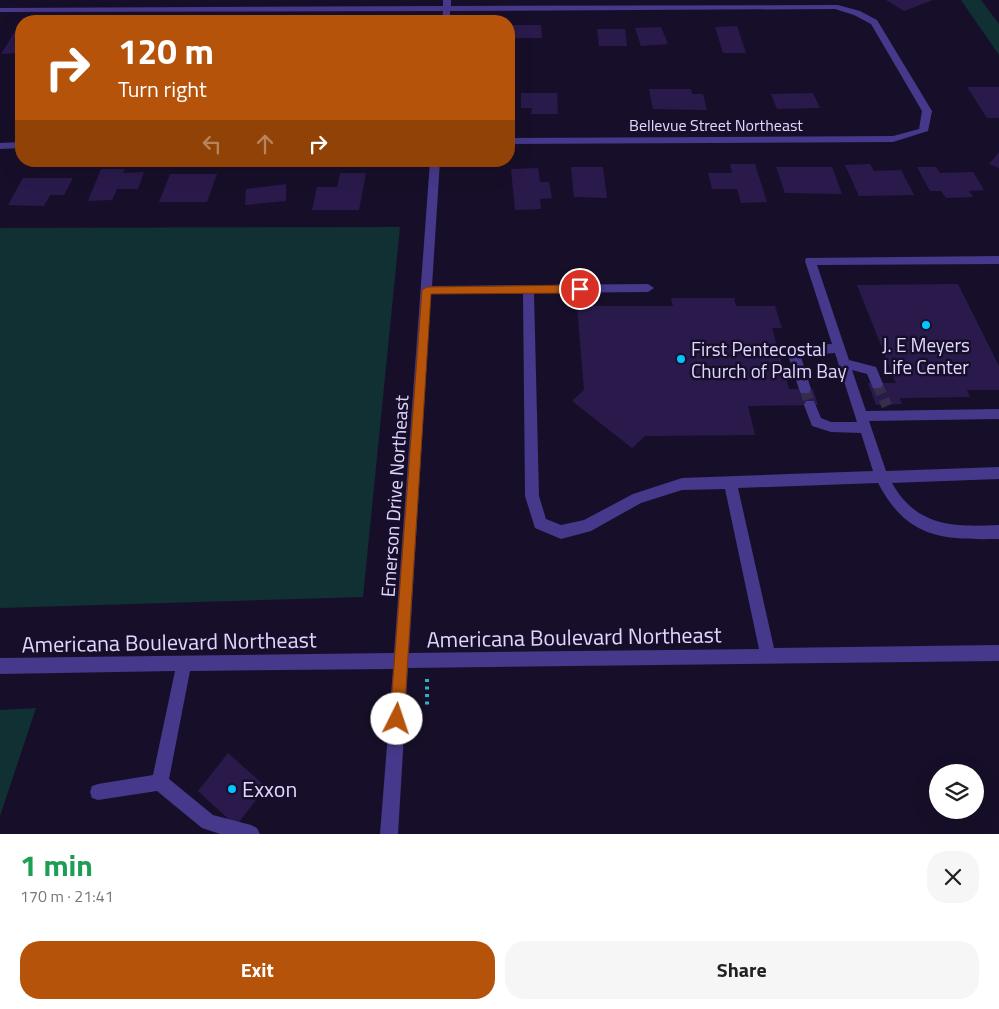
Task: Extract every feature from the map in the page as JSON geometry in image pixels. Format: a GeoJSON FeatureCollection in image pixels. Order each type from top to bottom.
{"type":"FeatureCollection","features":[{"type":"Feature","properties":{"kind":"street"},"geometry":{"type":"LineString","coordinates":[[0,10],[447,4]]}},
{"type":"Feature","properties":{"kind":"street","name":"Bellevue Street Northeast"},"geometry":{"type":"LineString","coordinates":[[447,4],[835,7],[857,13],[874,22],[927,111],[923,131],[893,139],[515,141]]}},
{"type":"Feature","properties":{"kind":"street"},"geometry":{"type":"LineString","coordinates":[[0,146],[15,145]]}},
{"type":"Feature","properties":{"kind":"street","name":"Emerson Drive Northeast"},"geometry":{"type":"LineString","coordinates":[[389,834],[435,167]]}},
{"type":"Feature","properties":{"kind":"street"},"geometry":{"type":"LineString","coordinates":[[999,260],[810,261],[881,476],[898,504],[920,523],[960,533],[999,532]]}},
{"type":"Feature","properties":{"kind":"street"},"geometry":{"type":"LineString","coordinates":[[427,290],[648,288]]}},
{"type":"Feature","properties":{"kind":"street"},"geometry":{"type":"LineString","coordinates":[[528,290],[532,496],[540,523],[561,532],[586,526],[638,498],[682,484],[999,473]]}},
{"type":"Feature","properties":{"kind":"street"},"geometry":{"type":"LineString","coordinates":[[805,389],[794,355],[806,350],[840,348]]}},
{"type":"Feature","properties":{"kind":"street"},"geometry":{"type":"LineString","coordinates":[[845,364],[872,370],[877,384]]}},
{"type":"Feature","properties":{"kind":"street"},"geometry":{"type":"LineString","coordinates":[[810,405],[816,422],[831,427],[864,422],[889,410],[999,414]]}},
{"type":"Feature","properties":{"kind":"street"},"geometry":{"type":"LineString","coordinates":[[730,483],[768,657]]}},
{"type":"Feature","properties":{"kind":"street","name":"Americana Boulevard Northeast"},"geometry":{"type":"LineString","coordinates":[[0,666],[428,662],[999,653]]}},
{"type":"Feature","properties":{"kind":"street"},"geometry":{"type":"LineString","coordinates":[[160,782],[184,664]]}},
{"type":"Feature","properties":{"kind":"street"},"geometry":{"type":"LineString","coordinates":[[98,792],[160,782],[208,822],[229,831],[251,834]]}},
{"type":"Feature","properties":{"kind":"path"},"geometry":{"type":"LineString","coordinates":[[427,705],[428,662]]}},
{"type":"Feature","properties":{"kind":"green space"},"geometry":{"type":"Polygon","coordinates":[[[961,0],[981,0],[999,24],[999,55],[961,0]]]}},
{"type":"Feature","properties":{"kind":"green space"},"geometry":{"type":"Polygon","coordinates":[[[400,227],[363,597],[0,608],[0,228],[400,227]]]}},
{"type":"Feature","properties":{"kind":"green space"},"geometry":{"type":"Polygon","coordinates":[[[36,708],[0,816],[0,710],[36,708]]]}},
{"type":"Feature","properties":{"kind":"building"},"geometry":{"type":"Polygon","coordinates":[[[886,0],[933,0],[904,11],[886,0]]]}},
{"type":"Feature","properties":{"kind":"building"},"geometry":{"type":"Polygon","coordinates":[[[515,25],[541,25],[542,38],[515,38],[515,25]]]}},
{"type":"Feature","properties":{"kind":"building"},"geometry":{"type":"Polygon","coordinates":[[[737,26],[746,53],[723,53],[715,27],[737,26]]]}},
{"type":"Feature","properties":{"kind":"building"},"geometry":{"type":"Polygon","coordinates":[[[661,27],[668,44],[641,46],[635,28],[661,27]]]}},
{"type":"Feature","properties":{"kind":"building"},"geometry":{"type":"Polygon","coordinates":[[[597,29],[625,29],[627,46],[599,46],[597,29]]]}},
{"type":"Feature","properties":{"kind":"building"},"geometry":{"type":"Polygon","coordinates":[[[15,31],[15,53],[1,54],[15,31]]]}},
{"type":"Feature","properties":{"kind":"building"},"geometry":{"type":"Polygon","coordinates":[[[967,87],[999,87],[999,118],[987,118],[967,87]]]}},
{"type":"Feature","properties":{"kind":"building"},"geometry":{"type":"Polygon","coordinates":[[[649,89],[691,89],[692,94],[703,94],[707,110],[653,109],[649,89]]]}},
{"type":"Feature","properties":{"kind":"building"},"geometry":{"type":"Polygon","coordinates":[[[521,93],[557,93],[558,114],[531,114],[532,108],[521,108],[521,93]]]}},
{"type":"Feature","properties":{"kind":"building"},"geometry":{"type":"Polygon","coordinates":[[[813,93],[820,108],[777,109],[771,94],[813,93]]]}},
{"type":"Feature","properties":{"kind":"building"},"geometry":{"type":"Polygon","coordinates":[[[999,152],[999,168],[989,164],[999,152]]]}},
{"type":"Feature","properties":{"kind":"building"},"geometry":{"type":"Polygon","coordinates":[[[730,164],[755,164],[767,202],[741,203],[737,189],[712,189],[708,173],[732,173],[730,164]]]}},
{"type":"Feature","properties":{"kind":"building"},"geometry":{"type":"Polygon","coordinates":[[[870,164],[874,171],[901,170],[914,195],[859,196],[845,165],[870,164]]]}},
{"type":"Feature","properties":{"kind":"building"},"geometry":{"type":"Polygon","coordinates":[[[571,167],[603,167],[607,198],[574,197],[571,167]]]}},
{"type":"Feature","properties":{"kind":"building"},"geometry":{"type":"Polygon","coordinates":[[[776,167],[832,167],[842,194],[785,193],[776,167]]]}},
{"type":"Feature","properties":{"kind":"building"},"geometry":{"type":"Polygon","coordinates":[[[917,167],[936,167],[940,173],[973,172],[984,190],[969,191],[973,197],[946,198],[941,191],[930,191],[917,167]]]}},
{"type":"Feature","properties":{"kind":"building"},"geometry":{"type":"Polygon","coordinates":[[[538,168],[540,182],[549,182],[552,198],[540,199],[541,209],[515,210],[511,169],[538,168]]]}},
{"type":"Feature","properties":{"kind":"building"},"geometry":{"type":"Polygon","coordinates":[[[101,169],[125,169],[123,173],[144,172],[138,189],[117,189],[112,200],[88,201],[101,169]]]}},
{"type":"Feature","properties":{"kind":"building"},"geometry":{"type":"Polygon","coordinates":[[[340,173],[366,173],[359,210],[312,210],[317,187],[337,187],[340,173]]]}},
{"type":"Feature","properties":{"kind":"building"},"geometry":{"type":"Polygon","coordinates":[[[170,174],[217,174],[207,202],[159,202],[170,174]]]}},
{"type":"Feature","properties":{"kind":"building"},"geometry":{"type":"Polygon","coordinates":[[[23,178],[73,178],[64,195],[50,195],[44,206],[8,205],[23,178]]]}},
{"type":"Feature","properties":{"kind":"building"},"geometry":{"type":"Polygon","coordinates":[[[286,184],[286,201],[245,205],[246,189],[286,184]]]}},
{"type":"Feature","properties":{"kind":"building","name":"J. E Meyers Life Center"},"geometry":{"type":"Polygon","coordinates":[[[958,284],[999,366],[999,390],[967,390],[970,397],[900,398],[902,404],[876,405],[868,383],[896,383],[857,285],[958,284]]]}},
{"type":"Feature","properties":{"kind":"building","name":"First Pentecostal Church of Palm Bay"},"geometry":{"type":"Polygon","coordinates":[[[671,298],[734,298],[736,306],[775,306],[782,328],[772,328],[789,389],[813,389],[818,405],[748,406],[755,435],[645,436],[632,448],[572,401],[584,390],[577,306],[673,306],[671,298]]]}},
{"type":"Feature","properties":{"kind":"building","name":"Exxon"},"geometry":{"type":"Polygon","coordinates":[[[228,753],[266,787],[236,826],[198,791],[228,753]]]}},
{"type":"Feature","properties":{"kind":"tunnel"},"geometry":{"type":"LineString","coordinates":[[877,384],[887,406]]}},
{"type":"Feature","properties":{"kind":"tunnel"},"geometry":{"type":"LineString","coordinates":[[805,389],[810,405]]}},
{"type":"Feature","properties":{"kind":"place","name":"J. E Meyers Life Center"},"geometry":{"type":"Point","coordinates":[926,325]}},
{"type":"Feature","properties":{"kind":"place","name":"First Pentecostal Church of Palm Bay"},"geometry":{"type":"Point","coordinates":[681,359]}},
{"type":"Feature","properties":{"kind":"place","name":"Exxon"},"geometry":{"type":"Point","coordinates":[232,789]}},
{"type":"Feature","properties":{"kind":"route"},"geometry":{"type":"LineString","coordinates":[[397,719],[427,290],[580,289]]}}]}
